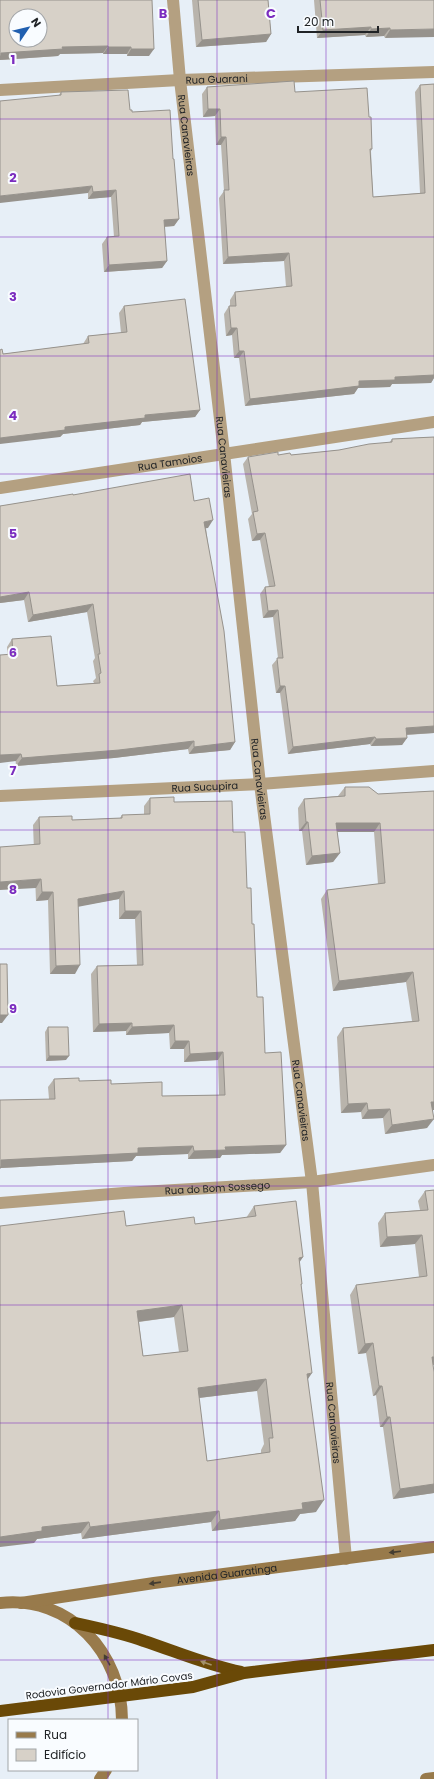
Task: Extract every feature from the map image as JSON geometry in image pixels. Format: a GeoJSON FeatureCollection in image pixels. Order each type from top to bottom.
{"type":"FeatureCollection","features":[{"type":"Feature","properties":{"kind":"highway"},"geometry":{"type":"LineString","coordinates":[[75,1624],[115,1632],[143,1640],[215,1666],[244,1673]]}},
{"type":"Feature","properties":{"kind":"highway","name":"Rodovia Governador Mário Covas"},"geometry":{"type":"LineString","coordinates":[[0,1711],[193,1687],[244,1673],[434,1650]]}},
{"type":"Feature","properties":{"kind":"main road","name":"Avenida Guaratinga"},"geometry":{"type":"LineString","coordinates":[[21,1603],[154,1583],[434,1547]]}},
{"type":"Feature","properties":{"kind":"main road"},"geometry":{"type":"LineString","coordinates":[[0,1603],[21,1603],[40,1606],[58,1613],[75,1624],[100,1648],[116,1679],[120,1696],[122,1719]]}},
{"type":"Feature","properties":{"kind":"main road"},"geometry":{"type":"LineString","coordinates":[[426,1779],[434,1778]]}},
{"type":"Feature","properties":{"kind":"street","name":"Rua Canavieiras"},"geometry":{"type":"LineString","coordinates":[[173,0],[180,80],[224,453],[260,784],[312,1182],[346,1559]]}},
{"type":"Feature","properties":{"kind":"street","name":"Rua Guarani"},"geometry":{"type":"LineString","coordinates":[[0,90],[180,80],[434,72]]}},
{"type":"Feature","properties":{"kind":"street","name":"Rua Tamoios"},"geometry":{"type":"LineString","coordinates":[[0,488],[434,422]]}},
{"type":"Feature","properties":{"kind":"street","name":"Rua Sucupira"},"geometry":{"type":"LineString","coordinates":[[0,796],[260,784],[434,771]]}},
{"type":"Feature","properties":{"kind":"street","name":"Rua do Bom Sossego"},"geometry":{"type":"LineString","coordinates":[[0,1203],[124,1193],[312,1182],[434,1165]]}},
{"type":"Feature","properties":{"kind":"building"},"geometry":{"type":"Polygon","coordinates":[[[0,0],[152,0],[154,49],[131,49],[131,47],[108,46],[62,47],[63,49],[1,53],[1,56],[0,0]]]}},
{"type":"Feature","properties":{"kind":"building"},"geometry":{"type":"Polygon","coordinates":[[[198,0],[268,0],[271,34],[202,40],[198,0]]]}},
{"type":"Feature","properties":{"kind":"building"},"geometry":{"type":"Polygon","coordinates":[[[320,0],[434,0],[434,29],[390,30],[390,28],[371,29],[371,27],[323,30],[320,0]]]}},
{"type":"Feature","properties":{"kind":"building"},"geometry":{"type":"Polygon","coordinates":[[[294,81],[295,92],[367,88],[369,117],[371,117],[372,149],[370,149],[373,197],[425,193],[420,85],[434,84],[434,375],[395,377],[395,380],[359,381],[359,386],[250,399],[244,351],[239,351],[237,328],[231,328],[229,306],[236,306],[235,292],[292,286],[289,253],[228,257],[224,190],[229,190],[226,137],[221,137],[220,109],[208,109],[207,87],[294,81]]]}},
{"type":"Feature","properties":{"kind":"building"},"geometry":{"type":"Polygon","coordinates":[[[128,90],[130,110],[132,110],[132,112],[170,110],[179,219],[164,220],[167,261],[109,265],[107,237],[119,236],[116,190],[93,192],[92,186],[0,196],[0,101],[61,95],[61,92],[128,90]]]}},
{"type":"Feature","properties":{"kind":"building"},"geometry":{"type":"Polygon","coordinates":[[[185,299],[200,410],[145,415],[145,418],[65,427],[65,430],[0,438],[0,350],[2,349],[3,354],[89,343],[88,336],[127,332],[124,306],[185,299]]]}},
{"type":"Feature","properties":{"kind":"building"},"geometry":{"type":"Polygon","coordinates":[[[434,437],[434,726],[406,728],[407,738],[376,739],[375,737],[293,747],[285,686],[280,686],[277,658],[283,658],[278,610],[268,611],[265,587],[275,586],[265,533],[257,534],[253,512],[258,511],[248,457],[278,452],[278,455],[290,453],[291,455],[339,450],[369,444],[392,442],[392,439],[434,437]]]}},
{"type":"Feature","properties":{"kind":"building"},"geometry":{"type":"Polygon","coordinates":[[[190,474],[194,501],[209,498],[213,520],[204,522],[224,631],[235,742],[194,747],[194,741],[119,750],[22,758],[21,754],[0,755],[0,655],[13,654],[12,639],[51,636],[57,686],[100,683],[99,674],[101,673],[93,604],[33,615],[29,592],[0,597],[0,506],[73,495],[190,474]]]}},
{"type":"Feature","properties":{"kind":"building"},"geometry":{"type":"Polygon","coordinates":[[[345,787],[369,787],[378,794],[434,791],[434,1102],[431,1102],[434,1119],[392,1125],[390,1109],[368,1110],[367,1103],[348,1104],[343,1028],[419,1021],[413,972],[339,981],[327,890],[385,883],[380,823],[336,823],[340,853],[312,856],[308,822],[306,822],[304,799],[345,796],[345,787]]]}},
{"type":"Feature","properties":{"kind":"building"},"geometry":{"type":"Polygon","coordinates":[[[174,797],[174,802],[232,801],[233,832],[245,832],[247,888],[251,888],[252,924],[254,924],[257,997],[263,997],[265,1053],[281,1052],[286,1145],[225,1147],[226,1150],[194,1151],[193,1146],[138,1148],[138,1153],[1,1160],[0,1167],[0,1100],[55,1099],[54,1079],[79,1078],[79,1081],[111,1080],[111,1084],[162,1082],[162,1096],[225,1095],[223,1052],[190,1054],[189,1041],[175,1041],[174,1025],[132,1027],[132,1023],[99,1024],[97,966],[143,965],[141,911],[125,911],[124,891],[78,899],[80,965],[56,966],[53,892],[42,892],[41,879],[0,882],[0,847],[40,844],[39,817],[72,816],[72,820],[122,818],[122,815],[150,814],[150,798],[174,797]]]}},
{"type":"Feature","properties":{"kind":"building"},"geometry":{"type":"Polygon","coordinates":[[[0,964],[7,964],[8,1015],[0,1015],[0,964]]]}},
{"type":"Feature","properties":{"kind":"building"},"geometry":{"type":"Polygon","coordinates":[[[48,1027],[68,1027],[69,1056],[49,1056],[48,1027]]]}},
{"type":"Feature","properties":{"kind":"building"},"geometry":{"type":"Polygon","coordinates":[[[434,1190],[434,1357],[432,1357],[434,1372],[434,1484],[400,1489],[390,1417],[387,1417],[382,1386],[379,1386],[373,1343],[365,1344],[356,1285],[427,1276],[422,1235],[387,1237],[385,1213],[428,1210],[425,1191],[434,1190]]]}},
{"type":"Feature","properties":{"kind":"building"},"geometry":{"type":"Polygon","coordinates":[[[296,1201],[303,1257],[299,1258],[301,1284],[312,1373],[307,1374],[324,1500],[302,1503],[303,1509],[220,1520],[219,1511],[90,1527],[89,1522],[42,1527],[42,1531],[0,1537],[0,1226],[124,1211],[126,1226],[194,1217],[195,1224],[256,1216],[254,1206],[296,1201]],[[182,1305],[137,1311],[143,1356],[188,1351],[182,1305]],[[266,1379],[198,1388],[207,1461],[270,1452],[269,1438],[273,1438],[266,1379]]]}}]}
